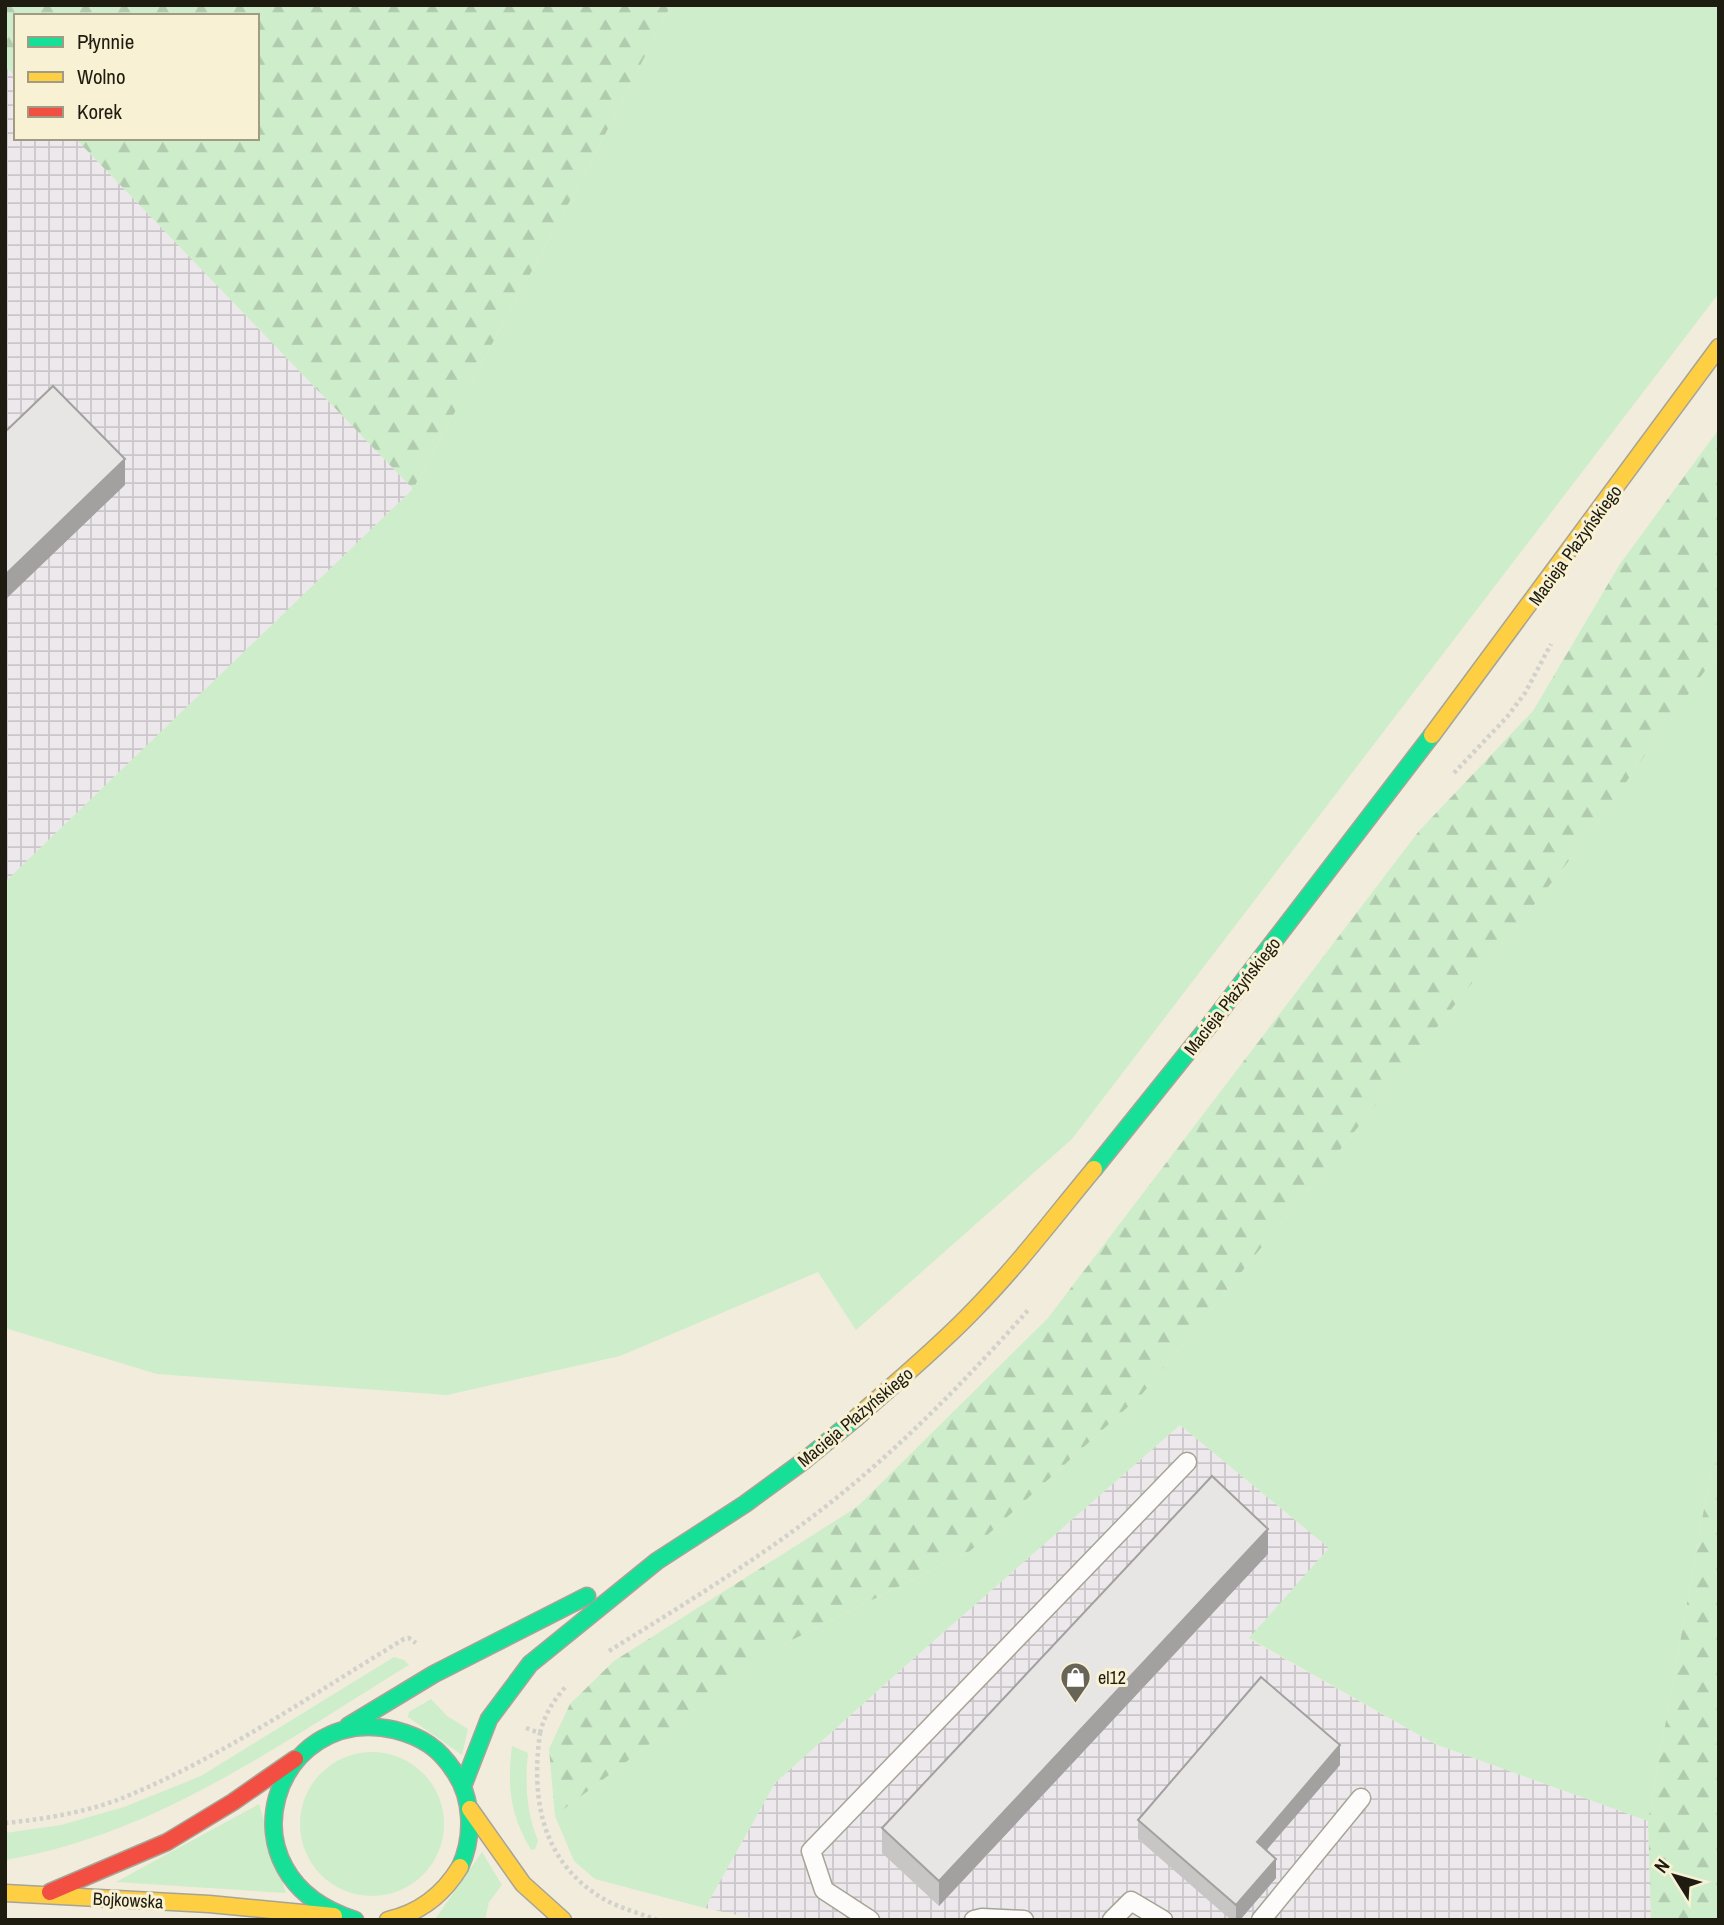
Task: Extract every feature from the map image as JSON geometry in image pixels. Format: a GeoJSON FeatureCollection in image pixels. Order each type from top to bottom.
{"type":"FeatureCollection","features":[{"type":"Feature","properties":{"kind":"street","name":"Macieja Płażyńskiego"},"geometry":{"type":"LineString","coordinates":[[347,1727],[434,1674],[657,1561],[745,1504],[855,1419],[941,1342],[1024,1255],[1212,1022],[1399,780],[1719,347]]}},
{"type":"Feature","properties":{"kind":"street","name":"Macieja Płażyńskiego"},"geometry":{"type":"LineString","coordinates":[[464,1786],[489,1719],[530,1664],[657,1561]]}},
{"type":"Feature","properties":{"kind":"street"},"geometry":{"type":"LineString","coordinates":[[347,1727],[375,1724],[403,1729],[429,1742],[450,1762],[464,1786],[470,1809],[470,1838],[461,1866],[445,1890],[422,1908],[388,1920]]}},
{"type":"Feature","properties":{"kind":"street","name":"Bojkowska"},"geometry":{"type":"LineString","coordinates":[[42,1895],[167,1842],[233,1802],[297,1758],[319,1739],[347,1727]]}},
{"type":"Feature","properties":{"kind":"street"},"geometry":{"type":"LineString","coordinates":[[297,1758],[282,1781],[274,1807],[274,1835],[280,1861],[295,1885],[315,1904],[347,1918]]}},
{"type":"Feature","properties":{"kind":"street"},"geometry":{"type":"LineString","coordinates":[[470,1809],[496,1850],[526,1886],[544,1907],[563,1920]]}},
{"type":"Feature","properties":{"kind":"street","name":"Bojkowska"},"geometry":{"type":"LineString","coordinates":[[5,1894],[209,1904],[347,1918]]}},
{"type":"Feature","properties":{"kind":"lane"},"geometry":{"type":"LineString","coordinates":[[870,1920],[824,1890],[811,1851],[1187,1462]]}},
{"type":"Feature","properties":{"kind":"lane"},"geometry":{"type":"LineString","coordinates":[[1261,1920],[1362,1798]]}},
{"type":"Feature","properties":{"kind":"lane"},"geometry":{"type":"LineString","coordinates":[[1112,1920],[1131,1901],[1163,1920]]}},
{"type":"Feature","properties":{"kind":"lane"},"geometry":{"type":"LineString","coordinates":[[974,1920],[1024,1920]]}},
{"type":"Feature","properties":{"kind":"path"},"geometry":{"type":"LineString","coordinates":[[5,1824],[32,1821],[123,1797],[220,1750],[404,1639],[414,1641],[420,1649]]}},
{"type":"Feature","properties":{"kind":"path"},"geometry":{"type":"LineString","coordinates":[[516,1725],[540,1733],[536,1788],[542,1819],[556,1854],[568,1870],[603,1898],[657,1920]]}},
{"type":"Feature","properties":{"kind":"shaded area"},"geometry":{"type":"Polygon","coordinates":[[[5,66],[14,75],[14,140],[77,140],[413,489],[5,882],[5,66]]]}},
{"type":"Feature","properties":{"kind":"shaded area"},"geometry":{"type":"Polygon","coordinates":[[[1180,1425],[1329,1548],[1249,1639],[1435,1744],[1648,1821],[1651,1920],[760,1920],[705,1908],[775,1783],[1180,1425]]]}},
{"type":"Feature","properties":{"kind":"green space"},"geometry":{"type":"Polygon","coordinates":[[[5,5],[671,5],[590,164],[413,489],[77,140],[259,140],[259,14],[14,14],[14,75],[5,66],[5,5]]]}},
{"type":"Feature","properties":{"kind":"green space"},"geometry":{"type":"Polygon","coordinates":[[[671,5],[1719,5],[1719,293],[1072,1139],[856,1330],[818,1272],[620,1356],[447,1395],[157,1374],[5,1328],[5,882],[413,489],[590,164],[671,5]]]}},
{"type":"Feature","properties":{"kind":"green space"},"geometry":{"type":"Polygon","coordinates":[[[1719,429],[1719,651],[1583,843],[1305,1194],[1143,1393],[970,1551],[776,1648],[555,1816],[549,1749],[570,1704],[614,1661],[857,1507],[1048,1318],[1419,831],[1533,711],[1620,564],[1719,429]]]}},
{"type":"Feature","properties":{"kind":"green space"},"geometry":{"type":"Polygon","coordinates":[[[1719,651],[1719,1425],[1648,1821],[1435,1744],[1249,1638],[1329,1548],[1180,1425],[775,1783],[705,1908],[595,1879],[574,1861],[555,1816],[776,1648],[970,1551],[1143,1393],[1305,1194],[1583,843],[1719,651]]]}},
{"type":"Feature","properties":{"kind":"green space"},"geometry":{"type":"Polygon","coordinates":[[[1719,1425],[1719,1920],[1651,1920],[1648,1821],[1719,1425]]]}},
{"type":"Feature","properties":{"kind":"green space"},"geometry":{"type":"Polygon","coordinates":[[[394,1657],[409,1665],[216,1782],[114,1830],[60,1848],[5,1860],[5,1833],[61,1825],[124,1807],[201,1776],[394,1657]]]}},
{"type":"Feature","properties":{"kind":"green space"},"geometry":{"type":"Polygon","coordinates":[[[431,1699],[447,1716],[468,1729],[462,1755],[408,1717],[409,1712],[431,1699]]]}},
{"type":"Feature","properties":{"kind":"green space"},"geometry":{"type":"Polygon","coordinates":[[[512,1746],[528,1753],[527,1797],[538,1841],[535,1849],[531,1850],[514,1812],[510,1787],[512,1746]]]}},
{"type":"Feature","properties":{"kind":"green space"},"geometry":{"type":"Polygon","coordinates":[[[372,1752],[400,1757],[423,1773],[439,1796],[444,1824],[439,1852],[423,1875],[400,1891],[372,1896],[344,1891],[321,1875],[305,1852],[300,1824],[305,1796],[321,1773],[344,1757],[372,1752]]]}},
{"type":"Feature","properties":{"kind":"green space"},"geometry":{"type":"Polygon","coordinates":[[[259,1804],[286,1893],[116,1882],[259,1804]]]}},
{"type":"Feature","properties":{"kind":"green space"},"geometry":{"type":"Polygon","coordinates":[[[482,1852],[502,1885],[489,1902],[485,1920],[436,1918],[482,1852]]]}},
{"type":"Feature","properties":{"kind":"building"},"geometry":{"type":"Polygon","coordinates":[[[53,386],[125,459],[5,575],[5,432],[53,386]]]}},
{"type":"Feature","properties":{"kind":"building","name":"el12"},"geometry":{"type":"Polygon","coordinates":[[[1212,1476],[1268,1529],[939,1881],[882,1828],[1212,1476]]]}},
{"type":"Feature","properties":{"kind":"building"},"geometry":{"type":"Polygon","coordinates":[[[1261,1677],[1340,1745],[1257,1842],[1276,1859],[1236,1905],[1138,1820],[1261,1677]]]}},
{"type":"Feature","properties":{"kind":"traffic: fast"},"geometry":{"type":"LineString","coordinates":[[1094,1169],[1212,1022],[1432,735]]}},
{"type":"Feature","properties":{"kind":"traffic: fast"},"geometry":{"type":"LineString","coordinates":[[463,1786],[489,1719],[530,1664],[657,1561],[745,1504],[856,1418]]}},
{"type":"Feature","properties":{"kind":"traffic: fast"},"geometry":{"type":"LineString","coordinates":[[348,1726],[434,1674],[587,1596]]}},
{"type":"Feature","properties":{"kind":"traffic: fast"},"geometry":{"type":"LineString","coordinates":[[355,1920],[311,1898],[285,1868],[274,1833],[277,1798],[292,1766],[318,1741],[353,1728],[395,1730],[414,1736],[436,1750],[460,1782],[468,1805],[468,1843],[460,1867]]}},
{"type":"Feature","properties":{"kind":"traffic: slow"},"geometry":{"type":"LineString","coordinates":[[1432,735],[1719,347]]}},
{"type":"Feature","properties":{"kind":"traffic: slow"},"geometry":{"type":"LineString","coordinates":[[856,1418],[975,1309],[1094,1169]]}},
{"type":"Feature","properties":{"kind":"traffic: slow"},"geometry":{"type":"LineString","coordinates":[[470,1809],[523,1884],[563,1920]]}},
{"type":"Feature","properties":{"kind":"traffic: slow"},"geometry":{"type":"LineString","coordinates":[[388,1920],[410,1913],[430,1901],[460,1867]]}},
{"type":"Feature","properties":{"kind":"traffic: slow"},"geometry":{"type":"LineString","coordinates":[[5,1893],[209,1904],[334,1916]]}},
{"type":"Feature","properties":{"kind":"traffic: jam"},"geometry":{"type":"LineString","coordinates":[[50,1892],[167,1842],[233,1802],[295,1759]]}},
{"type":"Feature","properties":{"kind":"place","name":"el12"},"geometry":{"type":"Point","coordinates":[1075,1704]}}]}
